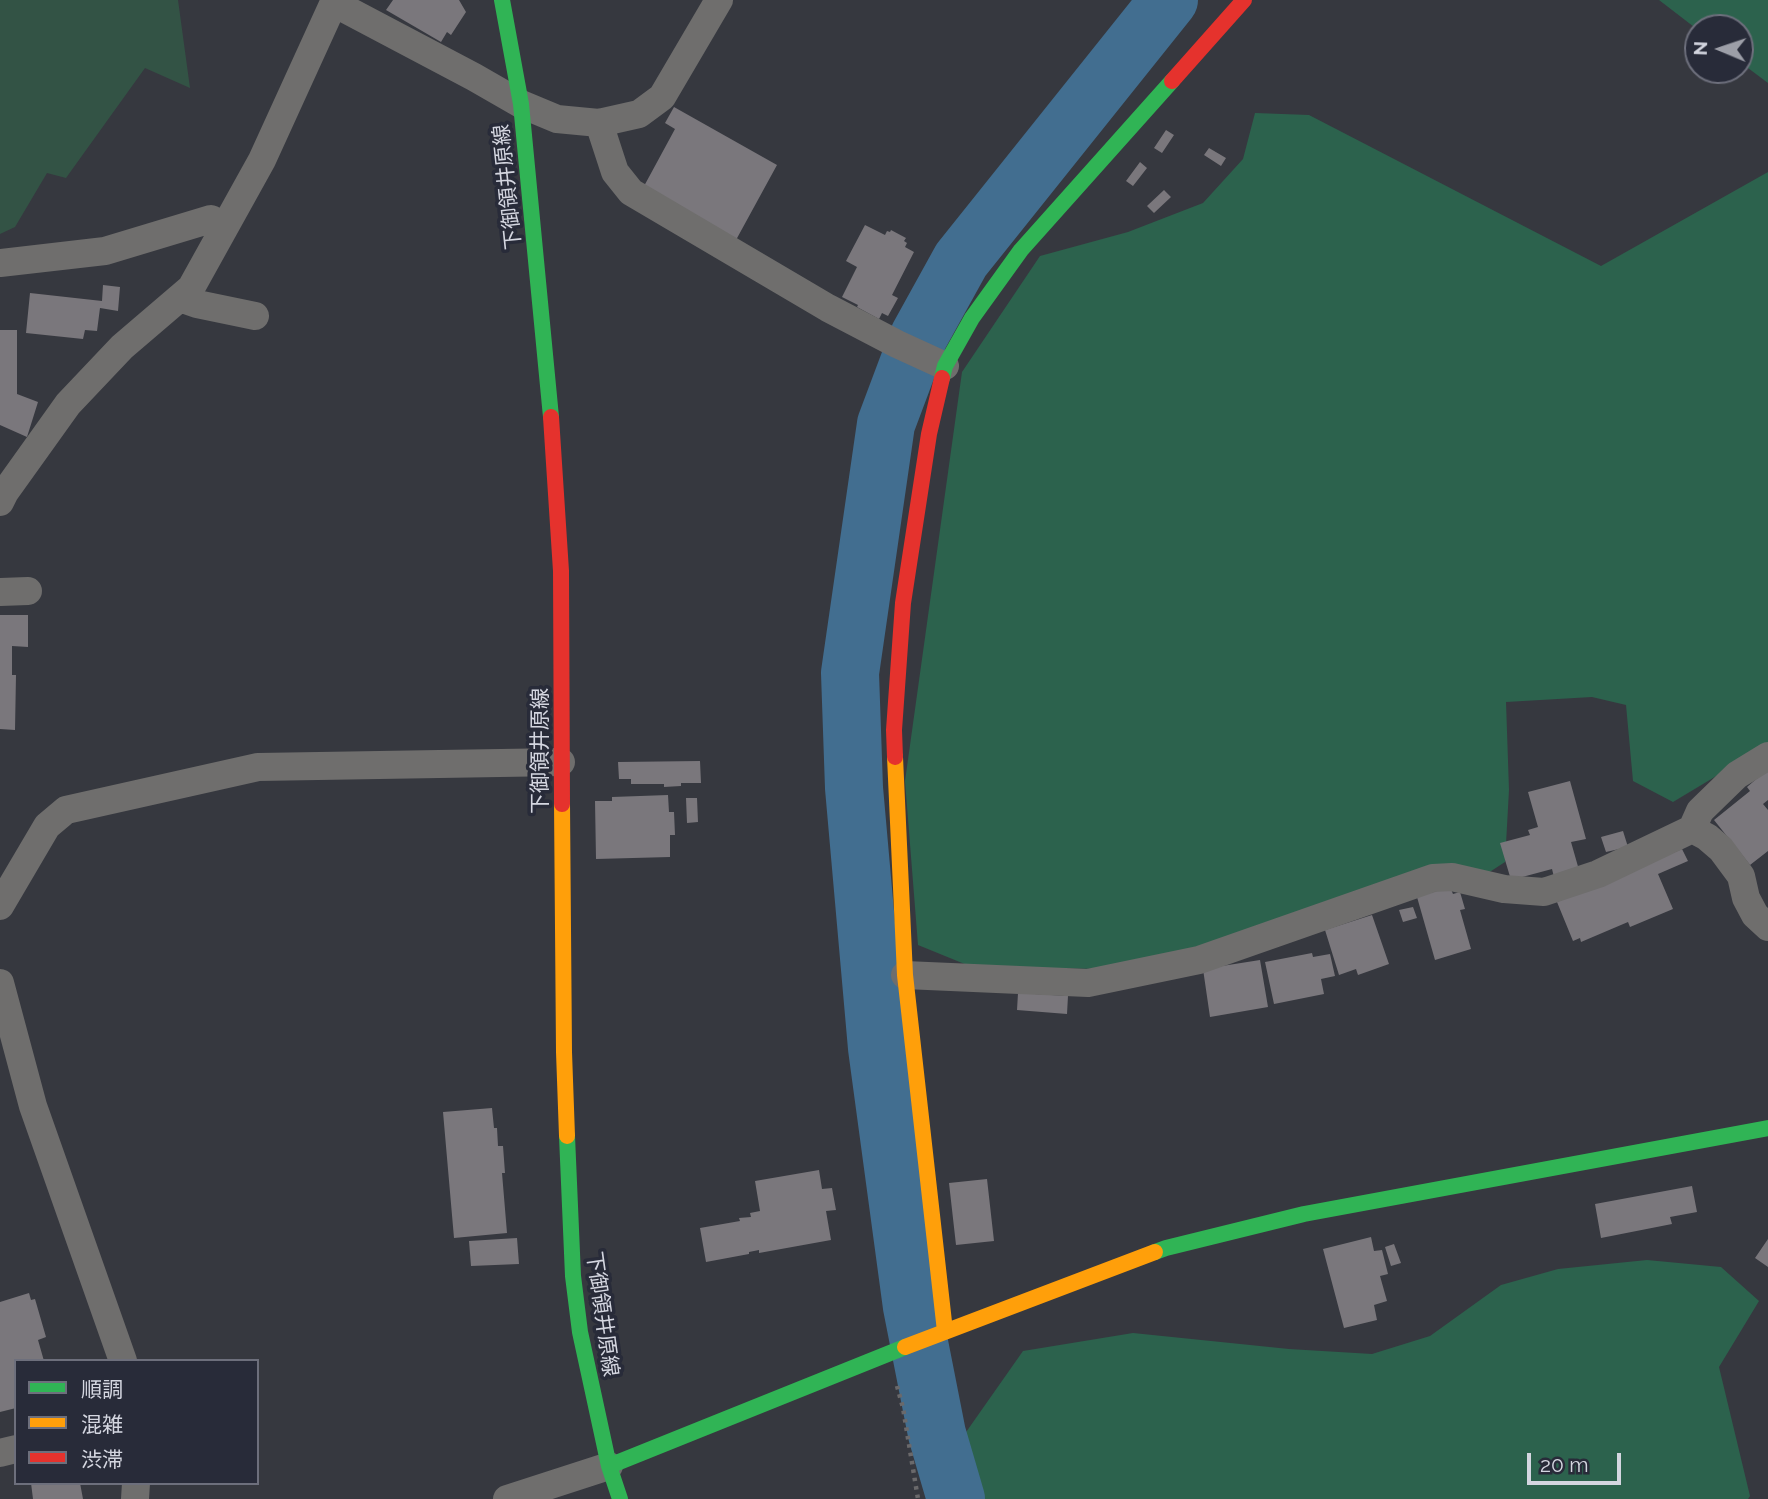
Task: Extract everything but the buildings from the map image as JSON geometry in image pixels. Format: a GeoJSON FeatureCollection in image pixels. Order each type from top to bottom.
{"type":"FeatureCollection","features":[{"type":"Feature","properties":{"kind":"street","name":"下御領井原線"},"geometry":{"type":"LineString","coordinates":[[502,0],[521,104],[548,379],[561,571],[564,1052],[573,1276],[580,1332],[593,1396],[620,1499]]}},
{"type":"Feature","properties":{"kind":"street"},"geometry":{"type":"LineString","coordinates":[[2,495],[68,404],[122,347],[191,288],[262,160],[335,2],[521,104],[557,119],[599,122],[639,114],[663,97],[719,0]]}},
{"type":"Feature","properties":{"kind":"street"},"geometry":{"type":"LineString","coordinates":[[945,1331],[905,975],[894,730],[903,603],[939,364],[1021,250],[1244,0]]}},
{"type":"Feature","properties":{"kind":"street"},"geometry":{"type":"LineString","coordinates":[[599,122],[615,172],[631,192],[828,308],[939,364]]}},
{"type":"Feature","properties":{"kind":"street"},"geometry":{"type":"LineString","coordinates":[[0,263],[105,251],[211,219],[225,226]]}},
{"type":"Feature","properties":{"kind":"street"},"geometry":{"type":"LineString","coordinates":[[180,298],[255,316]]}},
{"type":"Feature","properties":{"kind":"street"},"geometry":{"type":"LineString","coordinates":[[0,592],[28,591]]}},
{"type":"Feature","properties":{"kind":"street"},"geometry":{"type":"LineString","coordinates":[[905,975],[1088,983],[1199,960],[1433,878],[1452,877],[1504,889],[1544,892],[1598,874],[1692,829],[1700,811],[1737,775],[1768,756]]}},
{"type":"Feature","properties":{"kind":"street"},"geometry":{"type":"LineString","coordinates":[[0,906],[47,826],[66,810],[258,767],[561,762]]}},
{"type":"Feature","properties":{"kind":"street"},"geometry":{"type":"LineString","coordinates":[[1692,829],[1707,837],[1728,858],[1741,876],[1746,898],[1755,915],[1768,927]]}},
{"type":"Feature","properties":{"kind":"street"},"geometry":{"type":"LineString","coordinates":[[0,983],[33,1106],[122,1359]]}},
{"type":"Feature","properties":{"kind":"street"},"geometry":{"type":"LineString","coordinates":[[507,1499],[609,1465],[945,1331],[1166,1248],[1317,1212],[1768,1128]]}},
{"type":"Feature","properties":{"kind":"path"},"geometry":{"type":"LineString","coordinates":[[885,1356],[894,1374],[903,1408],[918,1499]]}},
{"type":"Feature","properties":{"kind":"green space"},"geometry":{"type":"Polygon","coordinates":[[[0,0],[178,0],[190,88],[145,68],[66,178],[47,173],[15,227],[0,234],[0,0]]]}},
{"type":"Feature","properties":{"kind":"green space"},"geometry":{"type":"Polygon","coordinates":[[[1659,0],[1768,0],[1768,83],[1754,72],[1754,14],[1684,14],[1684,19],[1659,0]]]}},
{"type":"Feature","properties":{"kind":"green space"},"geometry":{"type":"Polygon","coordinates":[[[1255,113],[1309,115],[1601,266],[1768,172],[1768,745],[1673,802],[1633,781],[1626,705],[1592,697],[1506,702],[1509,790],[1505,862],[1485,875],[1107,969],[972,967],[918,945],[905,781],[962,372],[1040,256],[1128,232],[1203,203],[1243,159],[1255,113]]]}},
{"type":"Feature","properties":{"kind":"green space"},"geometry":{"type":"Polygon","coordinates":[[[1647,1260],[1721,1267],[1759,1301],[1719,1367],[1750,1496],[1748,1499],[963,1499],[956,1474],[964,1435],[1023,1351],[1133,1333],[1289,1349],[1372,1354],[1430,1336],[1501,1285],[1558,1269],[1647,1260]]]}},
{"type":"Feature","properties":{"kind":"waterway"},"geometry":{"type":"LineString","coordinates":[[956,1499],[937,1434],[912,1307],[877,1048],[854,788],[850,673],[886,424],[919,336],[961,260],[1169,0]]}},
{"type":"Feature","properties":{"kind":"traffic: fast"},"geometry":{"type":"LineString","coordinates":[[502,0],[521,104],[551,417]]}},
{"type":"Feature","properties":{"kind":"traffic: fast"},"geometry":{"type":"LineString","coordinates":[[942,378],[945,366],[972,318],[1021,250],[1172,81]]}},
{"type":"Feature","properties":{"kind":"traffic: fast"},"geometry":{"type":"LineString","coordinates":[[1155,1252],[1304,1214],[1768,1128]]}},
{"type":"Feature","properties":{"kind":"traffic: fast"},"geometry":{"type":"LineString","coordinates":[[567,1136],[573,1276],[580,1332],[609,1466],[620,1499]]}},
{"type":"Feature","properties":{"kind":"traffic: fast"},"geometry":{"type":"LineString","coordinates":[[609,1466],[905,1347]]}},
{"type":"Feature","properties":{"kind":"traffic: slow"},"geometry":{"type":"LineString","coordinates":[[895,757],[905,975],[945,1331]]}},
{"type":"Feature","properties":{"kind":"traffic: slow"},"geometry":{"type":"LineString","coordinates":[[562,804],[567,1136]]}},
{"type":"Feature","properties":{"kind":"traffic: slow"},"geometry":{"type":"LineString","coordinates":[[905,1347],[1155,1252]]}},
{"type":"Feature","properties":{"kind":"traffic: jam"},"geometry":{"type":"LineString","coordinates":[[1172,81],[1244,0]]}},
{"type":"Feature","properties":{"kind":"traffic: jam"},"geometry":{"type":"LineString","coordinates":[[895,757],[894,730],[903,603],[929,434],[942,378]]}},
{"type":"Feature","properties":{"kind":"traffic: jam"},"geometry":{"type":"LineString","coordinates":[[551,417],[561,571],[562,804]]}}]}
